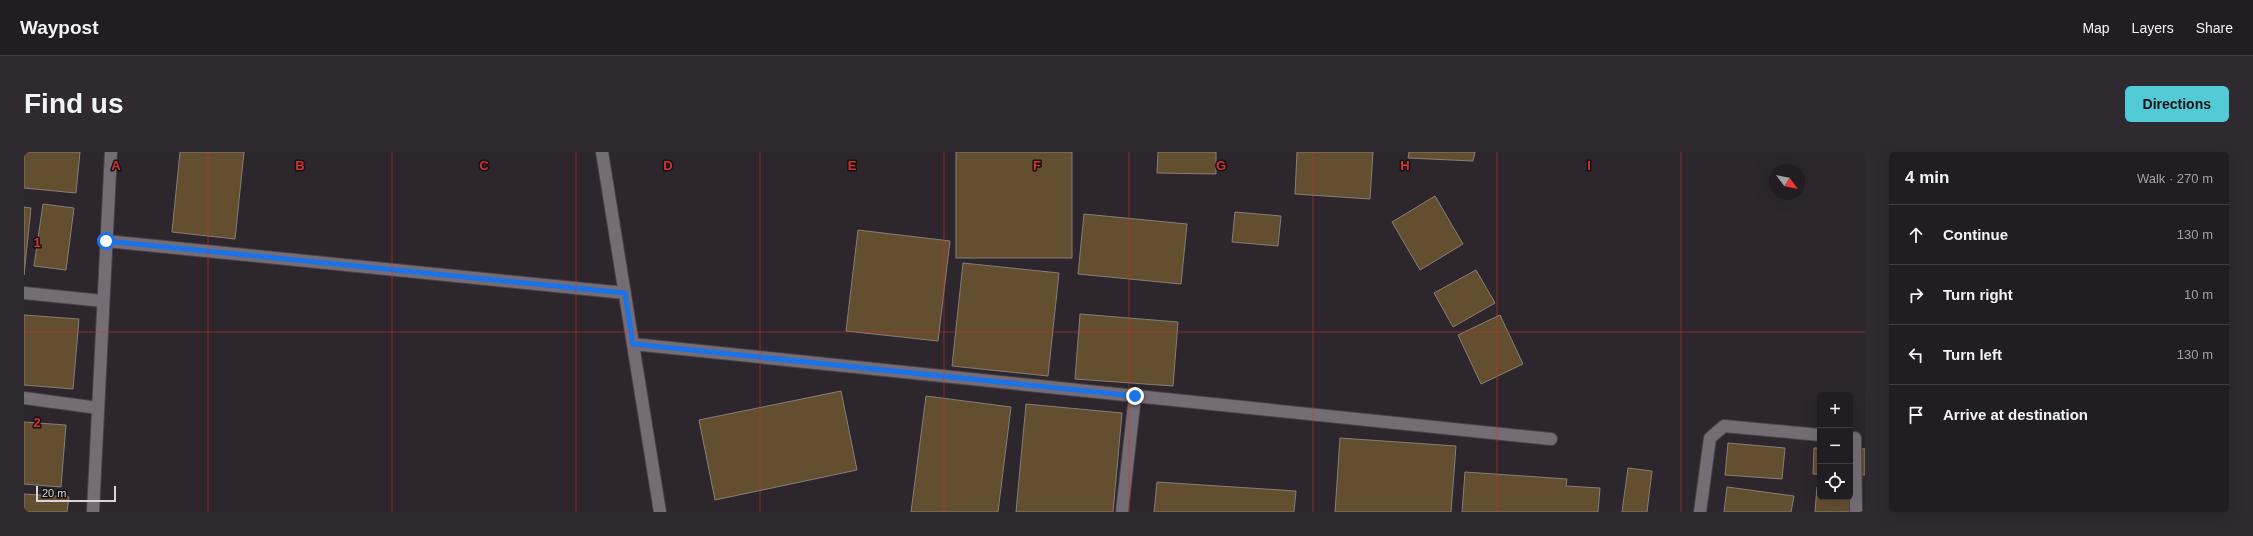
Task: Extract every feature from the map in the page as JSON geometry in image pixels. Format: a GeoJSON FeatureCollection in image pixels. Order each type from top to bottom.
{"type":"FeatureCollection","features":[{"type":"Feature","properties":{"kind":"street"},"geometry":{"type":"LineString","coordinates":[[93,512],[111,152]]}},
{"type":"Feature","properties":{"kind":"street"},"geometry":{"type":"LineString","coordinates":[[602,152],[660,512]]}},
{"type":"Feature","properties":{"kind":"street"},"geometry":{"type":"LineString","coordinates":[[106,241],[625,293]]}},
{"type":"Feature","properties":{"kind":"street"},"geometry":{"type":"LineString","coordinates":[[24,293],[103,300]]}},
{"type":"Feature","properties":{"kind":"street"},"geometry":{"type":"LineString","coordinates":[[633,344],[1551,439]]}},
{"type":"Feature","properties":{"kind":"street"},"geometry":{"type":"LineString","coordinates":[[1122,512],[1135,396]]}},
{"type":"Feature","properties":{"kind":"street"},"geometry":{"type":"LineString","coordinates":[[24,398],[98,408]]}},
{"type":"Feature","properties":{"kind":"street"},"geometry":{"type":"LineString","coordinates":[[1700,512],[1710,438],[1724,426],[1817,435]]}},
{"type":"Feature","properties":{"kind":"street"},"geometry":{"type":"LineString","coordinates":[[1856,512],[1857,438]]}},
{"type":"Feature","properties":{"kind":"building"},"geometry":{"type":"Polygon","coordinates":[[[24,152],[80,152],[76,193],[24,188],[24,152]]]}},
{"type":"Feature","properties":{"kind":"building"},"geometry":{"type":"Polygon","coordinates":[[[180,152],[244,152],[235,239],[172,232],[180,152]]]}},
{"type":"Feature","properties":{"kind":"building"},"geometry":{"type":"Polygon","coordinates":[[[956,152],[1072,152],[1072,258],[956,258],[956,152]]]}},
{"type":"Feature","properties":{"kind":"building"},"geometry":{"type":"Polygon","coordinates":[[[1158,152],[1216,152],[1216,174],[1157,173],[1158,152]]]}},
{"type":"Feature","properties":{"kind":"building"},"geometry":{"type":"Polygon","coordinates":[[[1297,152],[1373,152],[1370,199],[1295,194],[1297,152]]]}},
{"type":"Feature","properties":{"kind":"building"},"geometry":{"type":"Polygon","coordinates":[[[1409,152],[1475,152],[1473,161],[1408,158],[1409,152]]]}},
{"type":"Feature","properties":{"kind":"building"},"geometry":{"type":"Polygon","coordinates":[[[1435,196],[1463,244],[1420,270],[1392,222],[1435,196]]]}},
{"type":"Feature","properties":{"kind":"building"},"geometry":{"type":"Polygon","coordinates":[[[43,204],[74,208],[66,270],[34,266],[43,204]]]}},
{"type":"Feature","properties":{"kind":"building"},"geometry":{"type":"Polygon","coordinates":[[[24,207],[31,208],[24,275],[24,207]]]}},
{"type":"Feature","properties":{"kind":"building"},"geometry":{"type":"Polygon","coordinates":[[[1235,212],[1281,216],[1278,246],[1232,242],[1235,212]]]}},
{"type":"Feature","properties":{"kind":"building"},"geometry":{"type":"Polygon","coordinates":[[[1084,214],[1187,224],[1181,284],[1078,274],[1084,214]]]}},
{"type":"Feature","properties":{"kind":"building"},"geometry":{"type":"Polygon","coordinates":[[[858,230],[950,241],[938,341],[846,331],[858,230]]]}},
{"type":"Feature","properties":{"kind":"building"},"geometry":{"type":"Polygon","coordinates":[[[963,263],[1059,273],[1048,376],[952,366],[963,263]]]}},
{"type":"Feature","properties":{"kind":"building"},"geometry":{"type":"Polygon","coordinates":[[[1476,270],[1495,303],[1453,327],[1434,293],[1476,270]]]}},
{"type":"Feature","properties":{"kind":"building"},"geometry":{"type":"Polygon","coordinates":[[[1080,314],[1178,322],[1173,386],[1075,379],[1080,314]]]}},
{"type":"Feature","properties":{"kind":"building"},"geometry":{"type":"Polygon","coordinates":[[[24,315],[79,319],[73,389],[24,385],[24,315]]]}},
{"type":"Feature","properties":{"kind":"building"},"geometry":{"type":"Polygon","coordinates":[[[1500,315],[1523,364],[1481,384],[1458,335],[1500,315]]]}},
{"type":"Feature","properties":{"kind":"building"},"geometry":{"type":"Polygon","coordinates":[[[841,391],[857,470],[715,500],[699,420],[841,391]]]}},
{"type":"Feature","properties":{"kind":"building"},"geometry":{"type":"Polygon","coordinates":[[[926,396],[1011,407],[998,512],[911,512],[926,396]]]}},
{"type":"Feature","properties":{"kind":"building"},"geometry":{"type":"Polygon","coordinates":[[[1026,404],[1122,413],[1113,512],[1016,512],[1026,404]]]}},
{"type":"Feature","properties":{"kind":"building"},"geometry":{"type":"Polygon","coordinates":[[[24,422],[66,425],[61,487],[24,484],[24,422]]]}},
{"type":"Feature","properties":{"kind":"building"},"geometry":{"type":"Polygon","coordinates":[[[1340,438],[1456,446],[1451,512],[1335,512],[1340,438]]]}},
{"type":"Feature","properties":{"kind":"building"},"geometry":{"type":"Polygon","coordinates":[[[1728,443],[1785,448],[1782,479],[1725,475],[1728,443]]]}},
{"type":"Feature","properties":{"kind":"building"},"geometry":{"type":"Polygon","coordinates":[[[1814,448],[1817,448],[1817,474],[1813,474],[1814,448]]]}},
{"type":"Feature","properties":{"kind":"building"},"geometry":{"type":"Polygon","coordinates":[[[1853,448],[1865,449],[1865,475],[1853,474],[1853,448]]]}},
{"type":"Feature","properties":{"kind":"building"},"geometry":{"type":"Polygon","coordinates":[[[1628,468],[1652,471],[1647,512],[1622,512],[1628,468]]]}},
{"type":"Feature","properties":{"kind":"building"},"geometry":{"type":"Polygon","coordinates":[[[1465,472],[1567,479],[1566,486],[1600,488],[1598,512],[1462,512],[1465,472]]]}},
{"type":"Feature","properties":{"kind":"building"},"geometry":{"type":"Polygon","coordinates":[[[1157,482],[1296,491],[1294,512],[1154,512],[1157,482]]]}},
{"type":"Feature","properties":{"kind":"building"},"geometry":{"type":"Polygon","coordinates":[[[1727,487],[1794,496],[1791,512],[1724,512],[1727,487]]]}},
{"type":"Feature","properties":{"kind":"building"},"geometry":{"type":"Polygon","coordinates":[[[1817,487],[1817,500],[1850,500],[1850,512],[1815,512],[1817,487]]]}},
{"type":"Feature","properties":{"kind":"building"},"geometry":{"type":"Polygon","coordinates":[[[24,494],[69,497],[67,512],[24,512],[24,494]]]}},
{"type":"Feature","properties":{"kind":"route"},"geometry":{"type":"LineString","coordinates":[[106,241],[625,293],[633,344],[1135,396]]}}]}
